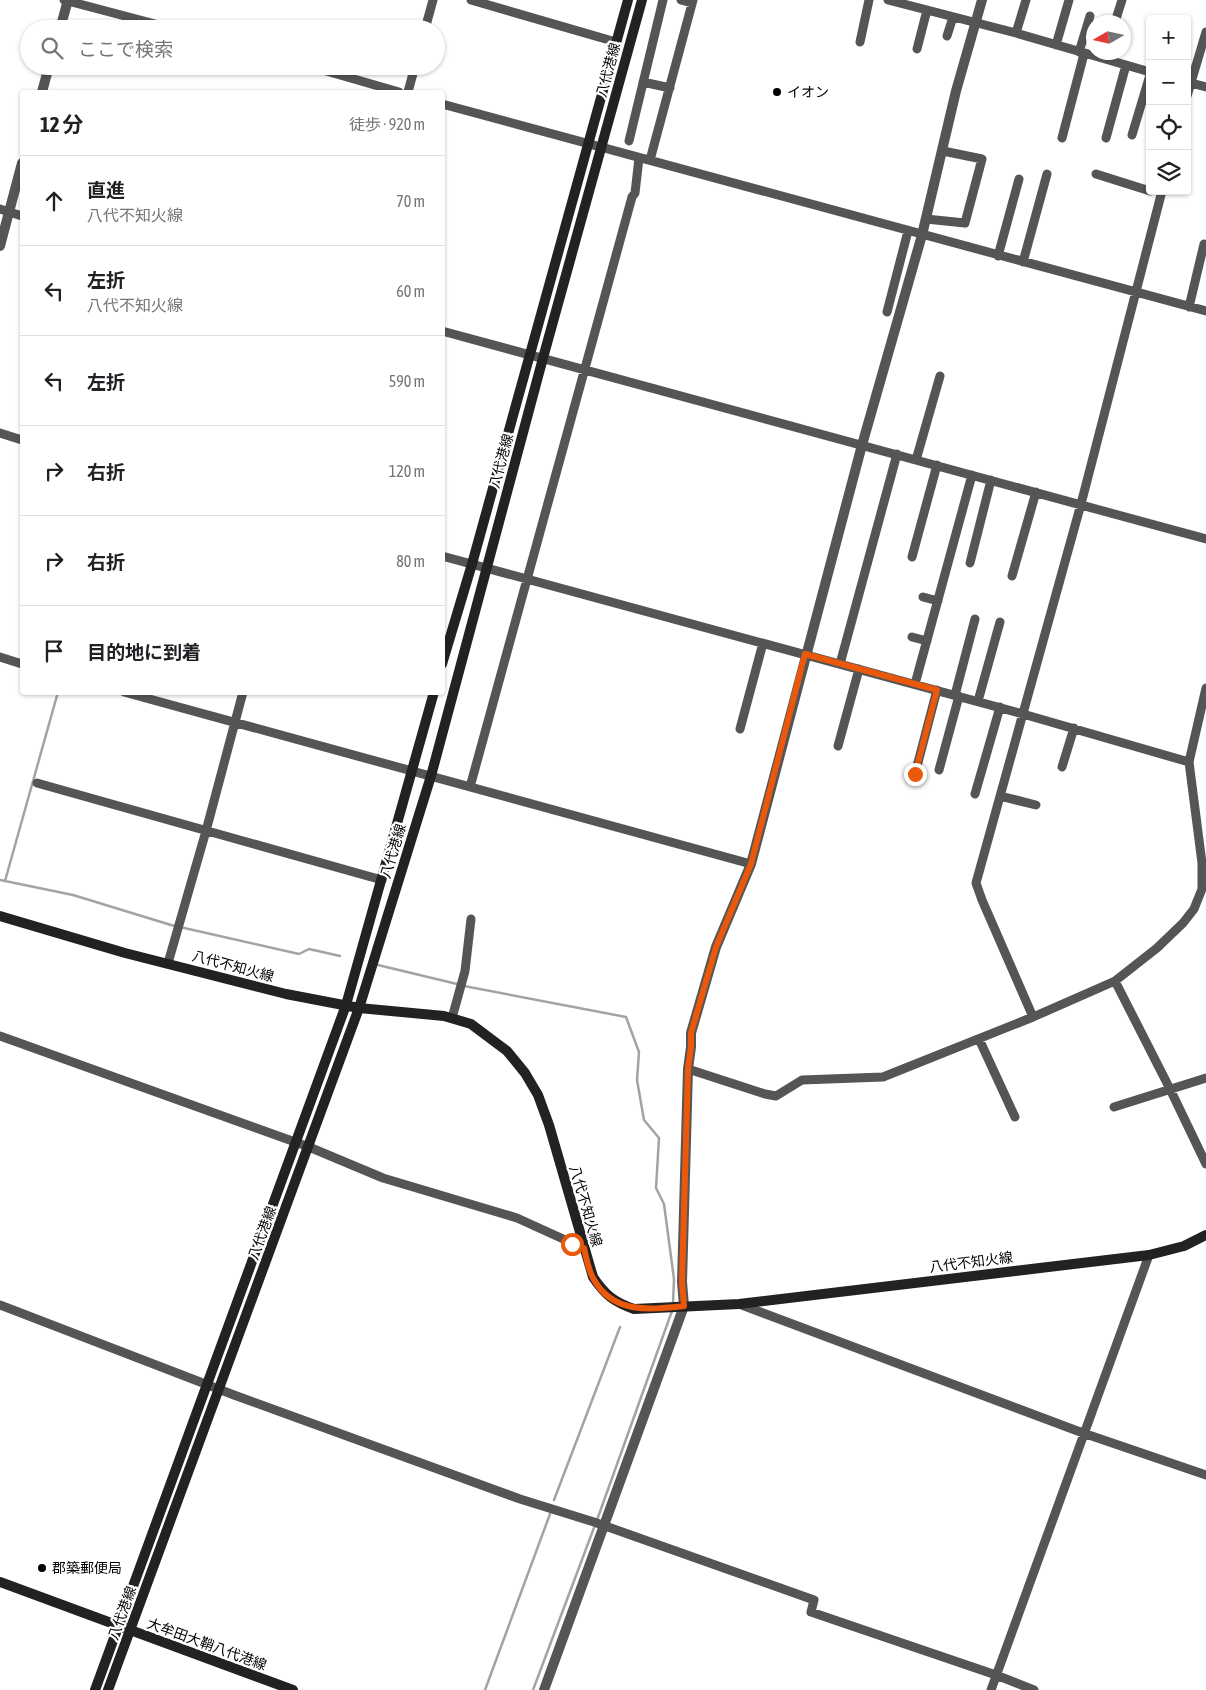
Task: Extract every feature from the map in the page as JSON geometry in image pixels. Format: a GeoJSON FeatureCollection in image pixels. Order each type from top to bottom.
{"type":"FeatureCollection","features":[{"type":"Feature","properties":{"kind":"main road","name":"八代港線"},"geometry":{"type":"LineString","coordinates":[[445,654],[472,564],[628,0]]}},
{"type":"Feature","properties":{"kind":"main road","name":"八代港線"},"geometry":{"type":"LineString","coordinates":[[108,1690],[359,1008],[431,776],[543,358],[642,0]]}},
{"type":"Feature","properties":{"kind":"main road","name":"八代港線"},"geometry":{"type":"LineString","coordinates":[[95,1690],[346,1005],[433,695]]}},
{"type":"Feature","properties":{"kind":"main road","name":"八代不知火線"},"geometry":{"type":"LineString","coordinates":[[0,916],[125,953],[286,994],[359,1008],[444,1016],[471,1024],[507,1052],[525,1073],[538,1095],[549,1125],[593,1277],[604,1292],[618,1303],[634,1308],[739,1304],[1149,1255],[1184,1246],[1206,1235]]}},
{"type":"Feature","properties":{"kind":"main road","name":"大牟田大鞘八代港線"},"geometry":{"type":"LineString","coordinates":[[0,1582],[293,1690]]}},
{"type":"Feature","properties":{"kind":"street"},"geometry":{"type":"LineString","coordinates":[[62,20],[67,0],[141,20]]}},
{"type":"Feature","properties":{"kind":"street"},"geometry":{"type":"LineString","coordinates":[[428,20],[434,0]]}},
{"type":"Feature","properties":{"kind":"street"},"geometry":{"type":"LineString","coordinates":[[471,0],[616,42]]}},
{"type":"Feature","properties":{"kind":"street"},"geometry":{"type":"LineString","coordinates":[[629,141],[663,0]]}},
{"type":"Feature","properties":{"kind":"street"},"geometry":{"type":"LineString","coordinates":[[650,160],[693,1],[681,0]]}},
{"type":"Feature","properties":{"kind":"street"},"geometry":{"type":"LineString","coordinates":[[860,42],[869,0]]}},
{"type":"Feature","properties":{"kind":"street"},"geometry":{"type":"LineString","coordinates":[[888,0],[1016,33],[1086,54]]}},
{"type":"Feature","properties":{"kind":"street"},"geometry":{"type":"LineString","coordinates":[[544,1690],[599,1524],[679,1307],[682,1282],[688,1069],[691,1033],[716,947],[751,864],[805,654],[922,235],[956,91],[982,0]]}},
{"type":"Feature","properties":{"kind":"street"},"geometry":{"type":"LineString","coordinates":[[1016,33],[1026,0]]}},
{"type":"Feature","properties":{"kind":"street"},"geometry":{"type":"LineString","coordinates":[[1056,45],[1068,0]]}},
{"type":"Feature","properties":{"kind":"street"},"geometry":{"type":"LineString","coordinates":[[1117,15],[1122,0]]}},
{"type":"Feature","properties":{"kind":"street"},"geometry":{"type":"LineString","coordinates":[[917,48],[928,10]]}},
{"type":"Feature","properties":{"kind":"street"},"geometry":{"type":"LineString","coordinates":[[947,36],[953,17]]}},
{"type":"Feature","properties":{"kind":"street"},"geometry":{"type":"LineString","coordinates":[[1062,138],[1086,32]]}},
{"type":"Feature","properties":{"kind":"street"},"geometry":{"type":"LineString","coordinates":[[1191,77],[1206,32]]}},
{"type":"Feature","properties":{"kind":"street"},"geometry":{"type":"LineString","coordinates":[[1115,60],[1146,72]]}},
{"type":"Feature","properties":{"kind":"street"},"geometry":{"type":"LineString","coordinates":[[1106,138],[1126,65]]}},
{"type":"Feature","properties":{"kind":"street"},"geometry":{"type":"LineString","coordinates":[[43,90],[47,75]]}},
{"type":"Feature","properties":{"kind":"street"},"geometry":{"type":"LineString","coordinates":[[340,75],[393,90]]}},
{"type":"Feature","properties":{"kind":"street"},"geometry":{"type":"LineString","coordinates":[[409,90],[413,75]]}},
{"type":"Feature","properties":{"kind":"street"},"geometry":{"type":"LineString","coordinates":[[643,82],[670,88]]}},
{"type":"Feature","properties":{"kind":"street"},"geometry":{"type":"LineString","coordinates":[[1191,83],[1206,87]]}},
{"type":"Feature","properties":{"kind":"street"},"geometry":{"type":"LineString","coordinates":[[1132,135],[1146,88]]}},
{"type":"Feature","properties":{"kind":"street"},"geometry":{"type":"LineString","coordinates":[[445,105],[1206,312]]}},
{"type":"Feature","properties":{"kind":"street"},"geometry":{"type":"LineString","coordinates":[[926,219],[965,223],[982,159],[943,151]]}},
{"type":"Feature","properties":{"kind":"street"},"geometry":{"type":"LineString","coordinates":[[470,787],[584,369],[635,193],[640,158]]}},
{"type":"Feature","properties":{"kind":"street"},"geometry":{"type":"LineString","coordinates":[[0,246],[4,211],[20,168]]}},
{"type":"Feature","properties":{"kind":"street"},"geometry":{"type":"LineString","coordinates":[[1022,262],[1047,174]]}},
{"type":"Feature","properties":{"kind":"street"},"geometry":{"type":"LineString","coordinates":[[1096,174],[1146,190]]}},
{"type":"Feature","properties":{"kind":"street"},"geometry":{"type":"LineString","coordinates":[[998,256],[1019,179]]}},
{"type":"Feature","properties":{"kind":"street"},"geometry":{"type":"LineString","coordinates":[[1033,1017],[976,883],[1081,504],[1161,195]]}},
{"type":"Feature","properties":{"kind":"street"},"geometry":{"type":"LineString","coordinates":[[4,211],[20,215]]}},
{"type":"Feature","properties":{"kind":"street"},"geometry":{"type":"LineString","coordinates":[[886,312],[908,231]]}},
{"type":"Feature","properties":{"kind":"street"},"geometry":{"type":"LineString","coordinates":[[1189,307],[1204,244]]}},
{"type":"Feature","properties":{"kind":"street"},"geometry":{"type":"LineString","coordinates":[[445,332],[1206,539]]}},
{"type":"Feature","properties":{"kind":"street"},"geometry":{"type":"LineString","coordinates":[[916,460],[940,376]]}},
{"type":"Feature","properties":{"kind":"street"},"geometry":{"type":"LineString","coordinates":[[0,433],[20,439]]}},
{"type":"Feature","properties":{"kind":"street"},"geometry":{"type":"LineString","coordinates":[[840,664],[897,454]]}},
{"type":"Feature","properties":{"kind":"street"},"geometry":{"type":"LineString","coordinates":[[912,557],[937,465]]}},
{"type":"Feature","properties":{"kind":"street"},"geometry":{"type":"LineString","coordinates":[[915,684],[972,475]]}},
{"type":"Feature","properties":{"kind":"street"},"geometry":{"type":"LineString","coordinates":[[970,563],[991,480]]}},
{"type":"Feature","properties":{"kind":"street"},"geometry":{"type":"LineString","coordinates":[[1012,576],[1036,492]]}},
{"type":"Feature","properties":{"kind":"street"},"geometry":{"type":"LineString","coordinates":[[445,557],[1000,707],[1189,762]]}},
{"type":"Feature","properties":{"kind":"street"},"geometry":{"type":"LineString","coordinates":[[923,597],[938,601]]}},
{"type":"Feature","properties":{"kind":"street"},"geometry":{"type":"LineString","coordinates":[[939,770],[975,619]]}},
{"type":"Feature","properties":{"kind":"street"},"geometry":{"type":"LineString","coordinates":[[978,701],[1000,622]]}},
{"type":"Feature","properties":{"kind":"street"},"geometry":{"type":"LineString","coordinates":[[912,637],[926,641]]}},
{"type":"Feature","properties":{"kind":"street"},"geometry":{"type":"LineString","coordinates":[[740,729],[763,643]]}},
{"type":"Feature","properties":{"kind":"street"},"geometry":{"type":"LineString","coordinates":[[0,657],[20,663]]}},
{"type":"Feature","properties":{"kind":"street"},"geometry":{"type":"LineString","coordinates":[[838,746],[858,669]]}},
{"type":"Feature","properties":{"kind":"street"},"geometry":{"type":"LineString","coordinates":[[688,1069],[776,1096],[802,1080],[883,1077],[1033,1017],[1115,981],[1157,948],[1183,923],[1194,909],[1200,897],[1202,889],[1202,863],[1189,762],[1206,688]]}},
{"type":"Feature","properties":{"kind":"street"},"geometry":{"type":"LineString","coordinates":[[915,774],[937,690]]}},
{"type":"Feature","properties":{"kind":"street"},"geometry":{"type":"LineString","coordinates":[[134,695],[234,724],[751,864]]}},
{"type":"Feature","properties":{"kind":"street"},"geometry":{"type":"LineString","coordinates":[[168,963],[242,695]]}},
{"type":"Feature","properties":{"kind":"street"},"geometry":{"type":"LineString","coordinates":[[974,794],[1000,707]]}},
{"type":"Feature","properties":{"kind":"street"},"geometry":{"type":"LineString","coordinates":[[1062,768],[1074,728]]}},
{"type":"Feature","properties":{"kind":"street"},"geometry":{"type":"LineString","coordinates":[[37,783],[382,880]]}},
{"type":"Feature","properties":{"kind":"street"},"geometry":{"type":"LineString","coordinates":[[1000,796],[1036,805]]}},
{"type":"Feature","properties":{"kind":"street"},"geometry":{"type":"LineString","coordinates":[[452,1018],[465,971],[471,919]]}},
{"type":"Feature","properties":{"kind":"street"},"geometry":{"type":"LineString","coordinates":[[1115,981],[1206,1164]]}},
{"type":"Feature","properties":{"kind":"street"},"geometry":{"type":"LineString","coordinates":[[0,1036],[295,1142],[383,1178],[517,1218],[584,1248]]}},
{"type":"Feature","properties":{"kind":"street"},"geometry":{"type":"LineString","coordinates":[[979,1039],[1015,1117]]}},
{"type":"Feature","properties":{"kind":"street"},"geometry":{"type":"LineString","coordinates":[[1114,1107],[1206,1078]]}},
{"type":"Feature","properties":{"kind":"street"},"geometry":{"type":"LineString","coordinates":[[991,1690],[1149,1255]]}},
{"type":"Feature","properties":{"kind":"street"},"geometry":{"type":"LineString","coordinates":[[739,1304],[1083,1433],[1206,1475]]}},
{"type":"Feature","properties":{"kind":"street"},"geometry":{"type":"LineString","coordinates":[[0,1306],[219,1389],[520,1499],[599,1524],[814,1600],[810,1612],[996,1675],[1034,1690]]}},
{"type":"Feature","properties":{"kind":"waterway"},"geometry":{"type":"LineString","coordinates":[[5,881],[57,695]]}},
{"type":"Feature","properties":{"kind":"waterway"},"geometry":{"type":"LineString","coordinates":[[0,880],[73,895],[171,925],[299,954],[309,949],[340,956]]}},
{"type":"Feature","properties":{"kind":"waterway"},"geometry":{"type":"LineString","coordinates":[[378,965],[457,984]]}},
{"type":"Feature","properties":{"kind":"waterway"},"geometry":{"type":"LineString","coordinates":[[464,986],[626,1017],[639,1052],[637,1080],[644,1120],[659,1138],[656,1188],[664,1204],[674,1279],[673,1304]]}},
{"type":"Feature","properties":{"kind":"waterway"},"geometry":{"type":"LineString","coordinates":[[597,1520],[672,1311]]}},
{"type":"Feature","properties":{"kind":"waterway"},"geometry":{"type":"LineString","coordinates":[[554,1500],[620,1327]]}},
{"type":"Feature","properties":{"kind":"waterway"},"geometry":{"type":"LineString","coordinates":[[485,1690],[550,1514]]}},
{"type":"Feature","properties":{"kind":"waterway"},"geometry":{"type":"LineString","coordinates":[[533,1690],[595,1525]]}},
{"type":"Feature","properties":{"kind":"place","name":"イオン"},"geometry":{"type":"Point","coordinates":[777,92]}},
{"type":"Feature","properties":{"kind":"place","name":"郡築郵便局"},"geometry":{"type":"Point","coordinates":[42,1568]}},
{"type":"Feature","properties":{"kind":"route"},"geometry":{"type":"LineString","coordinates":[[572,1244],[584,1248],[593,1277],[604,1292],[618,1303],[634,1308],[684,1306],[682,1282],[688,1069],[691,1033],[716,947],[751,864],[805,654],[937,690],[915,774]]}}]}
